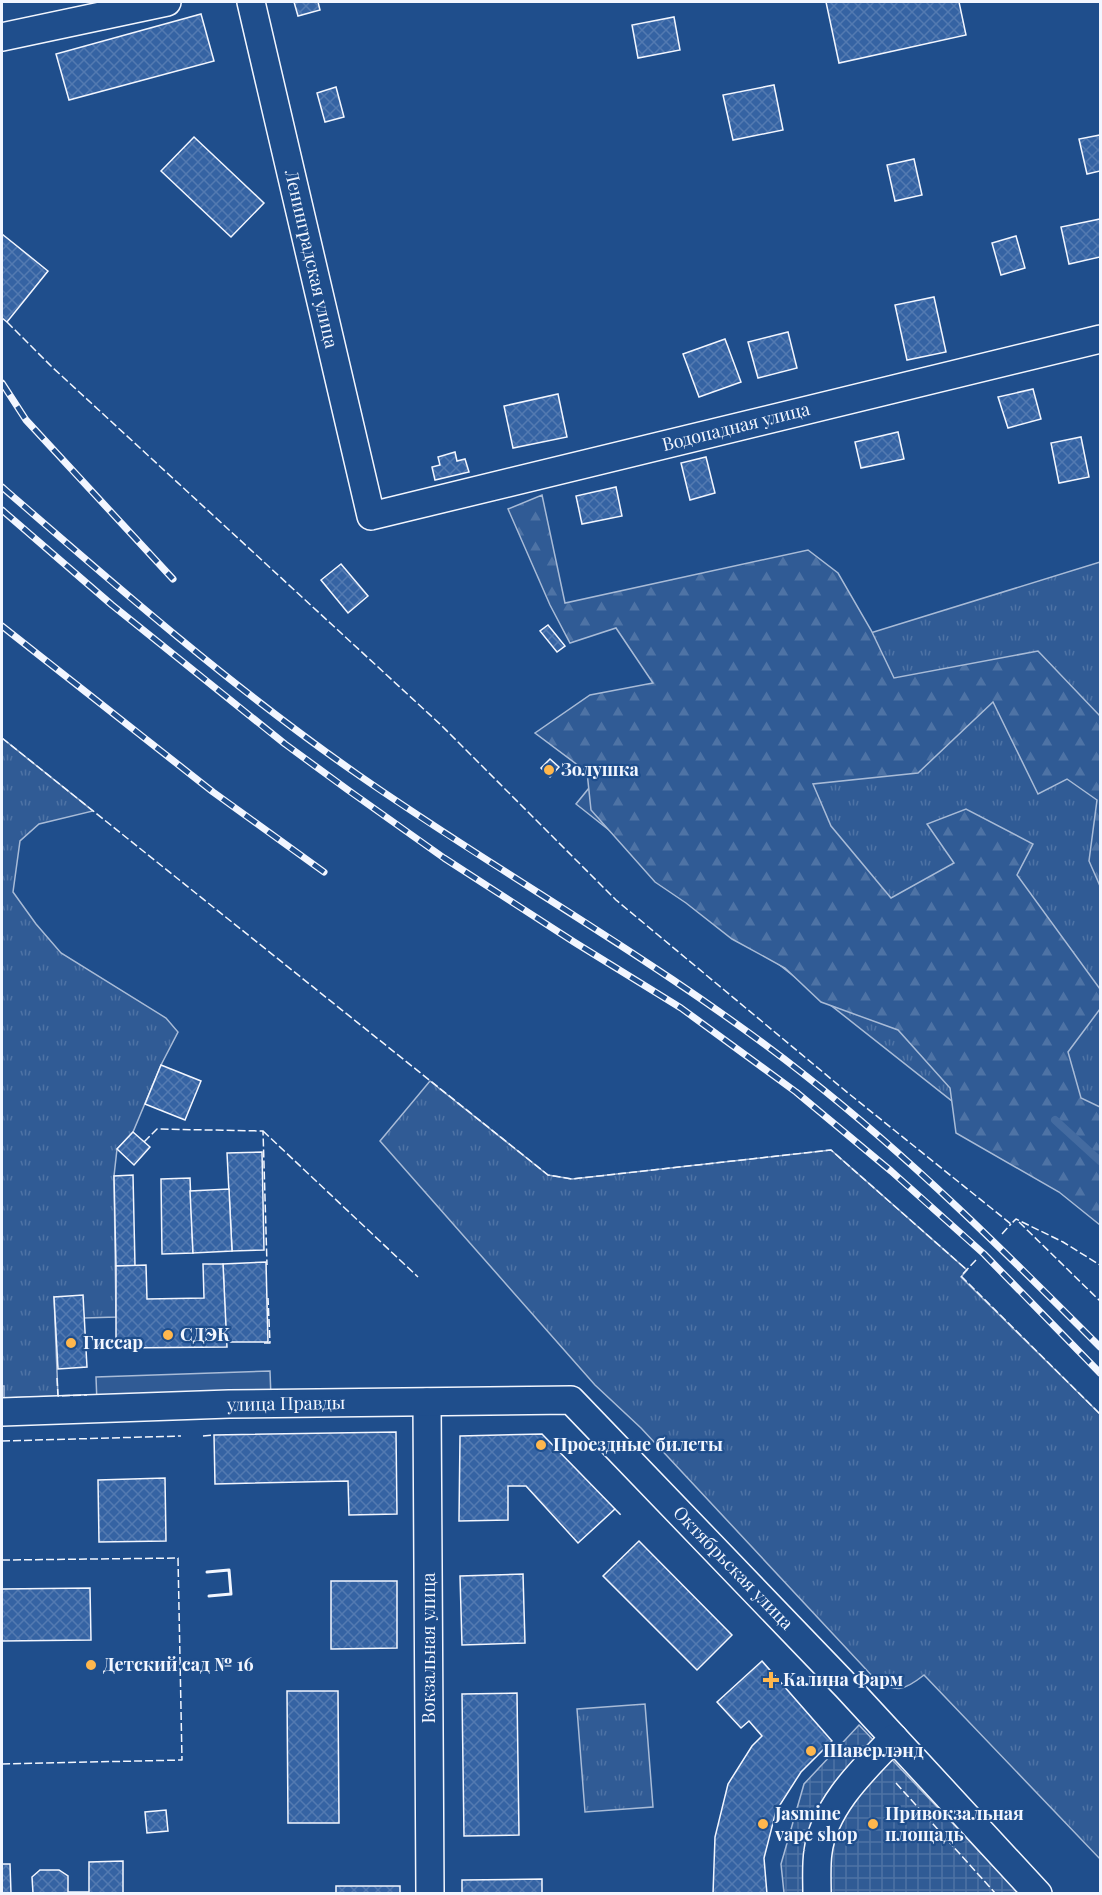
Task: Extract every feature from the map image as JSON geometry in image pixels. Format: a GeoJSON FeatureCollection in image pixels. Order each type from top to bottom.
{"type":"FeatureCollection","features":[{"type":"Feature","properties":{"kind":"street"},"geometry":{"type":"LineString","coordinates":[[2,37],[167,2]]}},
{"type":"Feature","properties":{"kind":"street","name":"Ленинградская улица"},"geometry":{"type":"LineString","coordinates":[[251,2],[371,516]]}},
{"type":"Feature","properties":{"kind":"street","name":"Водопадная улица"},"geometry":{"type":"LineString","coordinates":[[371,516],[1101,339]]}},
{"type":"Feature","properties":{"kind":"street","name":"улица Правды"},"geometry":{"type":"LineString","coordinates":[[2,1412],[229,1404],[571,1400]]}},
{"type":"Feature","properties":{"kind":"street","name":"Октябрьская улица"},"geometry":{"type":"LineString","coordinates":[[571,1400],[894,1738]]}},
{"type":"Feature","properties":{"kind":"street","name":"Вокзальная улица"},"geometry":{"type":"LineString","coordinates":[[428,1402],[430,1893]]}},
{"type":"Feature","properties":{"kind":"street"},"geometry":{"type":"LineString","coordinates":[[817,1893],[818,1851],[828,1819],[847,1789],[894,1738],[1038,1893]]}},
{"type":"Feature","properties":{"kind":"green space"},"geometry":{"type":"Polygon","coordinates":[[[542,495],[565,603],[808,550],[838,573],[871,630],[894,678],[1038,651],[1100,716],[1100,886],[1089,861],[1097,800],[1067,779],[1038,794],[993,702],[918,773],[813,784],[831,826],[891,898],[954,863],[927,824],[966,809],[1033,844],[1017,875],[1100,989],[1100,1009],[1068,1052],[1081,1098],[1100,1107],[1100,1225],[1059,1192],[956,1133],[950,1088],[898,1030],[821,1002],[785,968],[732,939],[655,882],[591,810],[587,772],[535,733],[590,695],[653,683],[616,628],[570,643],[550,605],[508,509],[542,495]]]}},
{"type":"Feature","properties":{"kind":"green space"},"geometry":{"type":"Polygon","coordinates":[[[1100,562],[1100,1218],[576,804],[602,772],[550,732],[1100,562]]]}},
{"type":"Feature","properties":{"kind":"green space"},"geometry":{"type":"Polygon","coordinates":[[[2,738],[93,811],[39,824],[20,841],[13,892],[61,953],[166,1018],[178,1032],[161,1065],[133,1132],[117,1149],[114,1176],[116,1317],[84,1318],[54,1297],[58,1396],[4,1398],[4,1386],[2,1386],[2,738]]]}},
{"type":"Feature","properties":{"kind":"green space"},"geometry":{"type":"Polygon","coordinates":[[[430,1081],[548,1175],[572,1179],[831,1150],[967,1270],[961,1277],[1100,1414],[1100,1859],[924,1675],[906,1687],[900,1688],[889,1687],[875,1679],[641,1428],[595,1385],[380,1141],[430,1081]]]}},
{"type":"Feature","properties":{"kind":"green space"},"geometry":{"type":"Polygon","coordinates":[[[645,1704],[653,1807],[585,1812],[577,1709],[645,1704]]]}},
{"type":"Feature","properties":{"kind":"shaded area"},"geometry":{"type":"Polygon","coordinates":[[[270,1371],[271,1398],[97,1403],[96,1377],[270,1371]]]}},
{"type":"Feature","properties":{"kind":"shaded area","name":"Привокзальная площадь"},"geometry":{"type":"Polygon","coordinates":[[[859,1725],[1019,1893],[784,1893],[781,1864],[804,1784],[859,1725]]]}},
{"type":"Feature","properties":{"kind":"building"},"geometry":{"type":"Polygon","coordinates":[[[294,2],[318,2],[320,10],[298,16],[294,2]]]}},
{"type":"Feature","properties":{"kind":"building"},"geometry":{"type":"Polygon","coordinates":[[[826,2],[959,2],[966,35],[839,63],[826,2]]]}},
{"type":"Feature","properties":{"kind":"building"},"geometry":{"type":"Polygon","coordinates":[[[201,14],[214,61],[69,100],[56,54],[201,14]]]}},
{"type":"Feature","properties":{"kind":"building"},"geometry":{"type":"Polygon","coordinates":[[[674,17],[680,50],[638,58],[632,25],[674,17]]]}},
{"type":"Feature","properties":{"kind":"building"},"geometry":{"type":"Polygon","coordinates":[[[774,85],[783,130],[733,140],[723,95],[774,85]]]}},
{"type":"Feature","properties":{"kind":"building"},"geometry":{"type":"Polygon","coordinates":[[[336,87],[344,117],[325,122],[317,93],[336,87]]]}},
{"type":"Feature","properties":{"kind":"building"},"geometry":{"type":"Polygon","coordinates":[[[1100,135],[1100,171],[1087,174],[1079,139],[1100,135]]]}},
{"type":"Feature","properties":{"kind":"building"},"geometry":{"type":"Polygon","coordinates":[[[194,137],[264,203],[231,237],[161,171],[194,137]]]}},
{"type":"Feature","properties":{"kind":"building"},"geometry":{"type":"Polygon","coordinates":[[[914,159],[922,195],[895,201],[887,165],[914,159]]]}},
{"type":"Feature","properties":{"kind":"building"},"geometry":{"type":"Polygon","coordinates":[[[1100,219],[1100,257],[1069,264],[1061,227],[1100,219]]]}},
{"type":"Feature","properties":{"kind":"building"},"geometry":{"type":"Polygon","coordinates":[[[2,234],[48,271],[7,322],[2,318],[2,234]]]}},
{"type":"Feature","properties":{"kind":"building"},"geometry":{"type":"Polygon","coordinates":[[[1016,236],[1025,268],[1001,275],[992,243],[1016,236]]]}},
{"type":"Feature","properties":{"kind":"building"},"geometry":{"type":"Polygon","coordinates":[[[934,297],[946,352],[907,360],[895,305],[934,297]]]}},
{"type":"Feature","properties":{"kind":"building"},"geometry":{"type":"Polygon","coordinates":[[[788,332],[797,368],[758,378],[748,342],[788,332]]]}},
{"type":"Feature","properties":{"kind":"building"},"geometry":{"type":"Polygon","coordinates":[[[725,339],[741,382],[699,397],[683,354],[725,339]]]}},
{"type":"Feature","properties":{"kind":"building"},"geometry":{"type":"Polygon","coordinates":[[[1033,389],[1041,419],[1008,428],[998,397],[1033,389]]]}},
{"type":"Feature","properties":{"kind":"building"},"geometry":{"type":"Polygon","coordinates":[[[558,394],[567,437],[513,448],[504,406],[558,394]]]}},
{"type":"Feature","properties":{"kind":"building"},"geometry":{"type":"Polygon","coordinates":[[[898,432],[904,459],[861,468],[855,442],[898,432]]]}},
{"type":"Feature","properties":{"kind":"building"},"geometry":{"type":"Polygon","coordinates":[[[1081,437],[1089,477],[1059,483],[1051,443],[1081,437]]]}},
{"type":"Feature","properties":{"kind":"building"},"geometry":{"type":"Polygon","coordinates":[[[455,452],[457,461],[465,459],[469,472],[435,480],[432,467],[440,465],[438,457],[455,452]]]}},
{"type":"Feature","properties":{"kind":"building"},"geometry":{"type":"Polygon","coordinates":[[[706,457],[715,493],[690,500],[681,463],[706,457]]]}},
{"type":"Feature","properties":{"kind":"building"},"geometry":{"type":"Polygon","coordinates":[[[616,487],[622,516],[582,524],[576,496],[616,487]]]}},
{"type":"Feature","properties":{"kind":"building"},"geometry":{"type":"Polygon","coordinates":[[[341,564],[368,596],[348,613],[321,580],[341,564]]]}},
{"type":"Feature","properties":{"kind":"building"},"geometry":{"type":"Polygon","coordinates":[[[548,625],[565,646],[557,652],[540,631],[548,625]]]}},
{"type":"Feature","properties":{"kind":"building"},"geometry":{"type":"Polygon","coordinates":[[[550,759],[559,767],[550,777],[541,768],[550,759]]]}},
{"type":"Feature","properties":{"kind":"building"},"geometry":{"type":"Polygon","coordinates":[[[161,1065],[201,1081],[185,1120],[145,1104],[161,1065]]]}},
{"type":"Feature","properties":{"kind":"building"},"geometry":{"type":"Polygon","coordinates":[[[133,1132],[150,1147],[134,1165],[117,1149],[133,1132]]]}},
{"type":"Feature","properties":{"kind":"building"},"geometry":{"type":"Polygon","coordinates":[[[262,1152],[264,1250],[232,1251],[227,1153],[262,1152]]]}},
{"type":"Feature","properties":{"kind":"building"},"geometry":{"type":"Polygon","coordinates":[[[133,1175],[135,1266],[116,1266],[114,1176],[133,1175]]]}},
{"type":"Feature","properties":{"kind":"building"},"geometry":{"type":"Polygon","coordinates":[[[190,1178],[193,1253],[162,1254],[161,1179],[190,1178]]]}},
{"type":"Feature","properties":{"kind":"building"},"geometry":{"type":"Polygon","coordinates":[[[229,1189],[232,1251],[193,1253],[190,1191],[229,1189]]]}},
{"type":"Feature","properties":{"kind":"building"},"geometry":{"type":"Polygon","coordinates":[[[266,1262],[268,1342],[226,1342],[223,1264],[266,1262]]]}},
{"type":"Feature","properties":{"kind":"building"},"geometry":{"type":"Polygon","coordinates":[[[203,1264],[223,1264],[227,1347],[116,1348],[116,1266],[146,1265],[147,1299],[204,1298],[203,1264]]]}},
{"type":"Feature","properties":{"kind":"building","name":"Гиссар"},"geometry":{"type":"Polygon","coordinates":[[[83,1295],[87,1367],[58,1369],[54,1297],[83,1295]]]}},
{"type":"Feature","properties":{"kind":"building"},"geometry":{"type":"Polygon","coordinates":[[[396,1432],[397,1514],[349,1515],[348,1481],[215,1484],[214,1435],[396,1432]]]}},
{"type":"Feature","properties":{"kind":"building"},"geometry":{"type":"Polygon","coordinates":[[[542,1434],[615,1509],[578,1543],[526,1486],[508,1486],[508,1520],[459,1521],[460,1436],[542,1434]]]}},
{"type":"Feature","properties":{"kind":"building"},"geometry":{"type":"Polygon","coordinates":[[[165,1478],[166,1541],[99,1542],[98,1480],[165,1478]]]}},
{"type":"Feature","properties":{"kind":"building"},"geometry":{"type":"Polygon","coordinates":[[[639,1541],[732,1635],[697,1670],[603,1576],[639,1541]]]}},
{"type":"Feature","properties":{"kind":"building"},"geometry":{"type":"Polygon","coordinates":[[[523,1574],[525,1643],[462,1645],[460,1576],[523,1574]]]}},
{"type":"Feature","properties":{"kind":"building"},"geometry":{"type":"Polygon","coordinates":[[[331,1581],[397,1581],[397,1648],[331,1649],[331,1581]]]}},
{"type":"Feature","properties":{"kind":"building"},"geometry":{"type":"Polygon","coordinates":[[[90,1588],[91,1640],[2,1641],[2,1589],[90,1588]]]}},
{"type":"Feature","properties":{"kind":"building"},"geometry":{"type":"Polygon","coordinates":[[[762,1661],[832,1741],[801,1772],[776,1811],[764,1858],[767,1894],[713,1894],[715,1837],[728,1784],[752,1746],[762,1736],[749,1721],[741,1728],[717,1702],[762,1661]]]}},
{"type":"Feature","properties":{"kind":"building"},"geometry":{"type":"Polygon","coordinates":[[[287,1691],[338,1691],[339,1823],[288,1823],[287,1691]]]}},
{"type":"Feature","properties":{"kind":"building"},"geometry":{"type":"Polygon","coordinates":[[[517,1693],[519,1835],[464,1836],[462,1694],[517,1693]]]}},
{"type":"Feature","properties":{"kind":"building"},"geometry":{"type":"Polygon","coordinates":[[[166,1810],[168,1831],[147,1833],[145,1812],[166,1810]]]}},
{"type":"Feature","properties":{"kind":"building"},"geometry":{"type":"Polygon","coordinates":[[[123,1861],[123,1894],[2,1894],[2,1864],[10,1864],[11,1893],[33,1893],[32,1877],[40,1870],[59,1870],[68,1876],[68,1892],[89,1892],[89,1862],[123,1861]]]}},
{"type":"Feature","properties":{"kind":"building"},"geometry":{"type":"Polygon","coordinates":[[[542,1879],[542,1894],[462,1894],[462,1880],[542,1879]]]}},
{"type":"Feature","properties":{"kind":"building"},"geometry":{"type":"Polygon","coordinates":[[[336,1886],[400,1886],[400,1894],[336,1894],[336,1886]]]}},
{"type":"Feature","properties":{"kind":"waterway"},"geometry":{"type":"LineString","coordinates":[[1055,1120],[1100,1161]]}},
{"type":"Feature","properties":{"kind":"railway"},"geometry":{"type":"LineString","coordinates":[[2,383],[26,420],[173,579]]}},
{"type":"Feature","properties":{"kind":"railway"},"geometry":{"type":"LineString","coordinates":[[2,487],[175,635],[311,741],[413,812],[641,958],[752,1035],[806,1076],[921,1173],[1100,1347]]}},
{"type":"Feature","properties":{"kind":"railway"},"geometry":{"type":"LineString","coordinates":[[2,510],[112,605],[285,744],[444,858],[681,1008],[796,1092],[891,1171],[984,1254],[1100,1373]]}},
{"type":"Feature","properties":{"kind":"railway"},"geometry":{"type":"LineString","coordinates":[[2,626],[213,792],[324,872]]}},
{"type":"Feature","properties":{"kind":"fence"},"geometry":{"type":"LineString","coordinates":[[7,322],[52,367],[441,725],[616,900],[848,1093],[1011,1224],[1016,1219],[1063,1242],[1100,1265]]}},
{"type":"Feature","properties":{"kind":"fence"},"geometry":{"type":"LineString","coordinates":[[2,738],[548,1175],[572,1179],[831,1150],[967,1270]]}},
{"type":"Feature","properties":{"kind":"fence"},"geometry":{"type":"LineString","coordinates":[[144,1142],[157,1129],[263,1131],[267,1265]]}},
{"type":"Feature","properties":{"kind":"fence"},"geometry":{"type":"LineString","coordinates":[[263,1131],[418,1277]]}},
{"type":"Feature","properties":{"kind":"fence"},"geometry":{"type":"LineString","coordinates":[[1019,1222],[1100,1301]]}},
{"type":"Feature","properties":{"kind":"fence"},"geometry":{"type":"LineString","coordinates":[[1002,1234],[1011,1224]]}},
{"type":"Feature","properties":{"kind":"fence"},"geometry":{"type":"LineString","coordinates":[[976,1260],[961,1276],[1100,1414]]}},
{"type":"Feature","properties":{"kind":"fence"},"geometry":{"type":"LineString","coordinates":[[264,1343],[270,1343],[268,1298]]}},
{"type":"Feature","properties":{"kind":"fence"},"geometry":{"type":"LineString","coordinates":[[57,1378],[58,1396],[87,1395]]}},
{"type":"Feature","properties":{"kind":"fence"},"geometry":{"type":"LineString","coordinates":[[203,1436],[214,1435]]}},
{"type":"Feature","properties":{"kind":"fence"},"geometry":{"type":"LineString","coordinates":[[2,1441],[181,1436]]}},
{"type":"Feature","properties":{"kind":"fence"},"geometry":{"type":"LineString","coordinates":[[615,1509],[622,1516]]}},
{"type":"Feature","properties":{"kind":"fence"},"geometry":{"type":"LineString","coordinates":[[2,1560],[178,1558],[182,1760],[2,1764]]}},
{"type":"Feature","properties":{"kind":"fence"},"geometry":{"type":"LineString","coordinates":[[896,1783],[996,1894]]}},
{"type":"Feature","properties":{"kind":"wall"},"geometry":{"type":"LineString","coordinates":[[207,1572],[229,1570],[231,1594],[209,1596]]}},
{"type":"Feature","properties":{"kind":"place","name":"Золушка"},"geometry":{"type":"Point","coordinates":[549,770]}},
{"type":"Feature","properties":{"kind":"place","name":"СДЭК"},"geometry":{"type":"Point","coordinates":[168,1335]}},
{"type":"Feature","properties":{"kind":"place","name":"Гиссар"},"geometry":{"type":"Point","coordinates":[71,1343]}},
{"type":"Feature","properties":{"kind":"place","name":"Проездные билеты"},"geometry":{"type":"Point","coordinates":[541,1445]}},
{"type":"Feature","properties":{"kind":"place","name":"Детский сад № 16"},"geometry":{"type":"Point","coordinates":[91,1665]}},
{"type":"Feature","properties":{"kind":"place","name":"Калина Фарм"},"geometry":{"type":"Point","coordinates":[771,1680]}},
{"type":"Feature","properties":{"kind":"place","name":"Шаверлэнд"},"geometry":{"type":"Point","coordinates":[811,1751]}},
{"type":"Feature","properties":{"kind":"place","name":"Jasmine vape shop"},"geometry":{"type":"Point","coordinates":[763,1824]}},
{"type":"Feature","properties":{"kind":"place","name":"Привокзальная площадь"},"geometry":{"type":"Point","coordinates":[873,1824]}}]}
